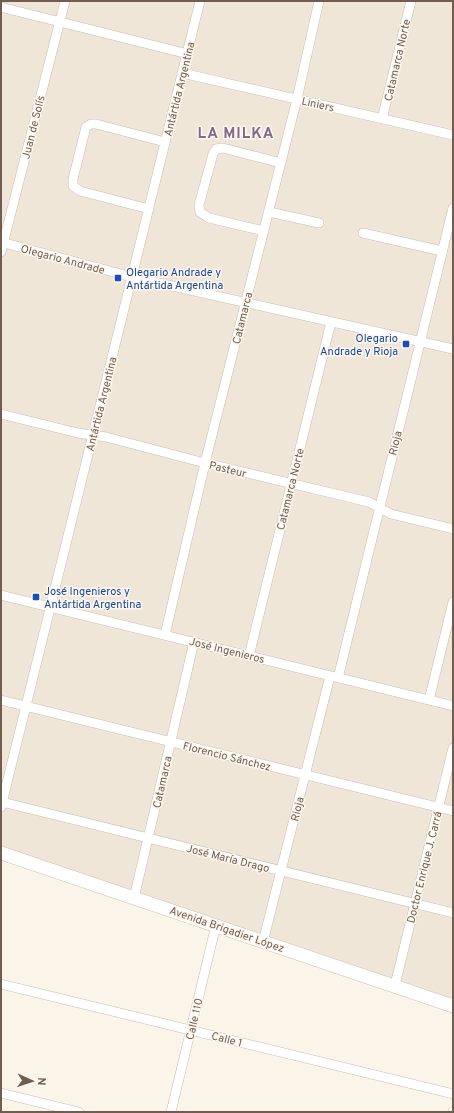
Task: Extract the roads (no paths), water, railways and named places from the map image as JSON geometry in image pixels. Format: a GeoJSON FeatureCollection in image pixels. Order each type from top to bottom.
{"type":"FeatureCollection","features":[{"type":"Feature","properties":{"kind":"street","name":"Juan de Solís"},"geometry":{"type":"LineString","coordinates":[[2,246],[65,1]]}},
{"type":"Feature","properties":{"kind":"street","name":"Antártida Argentina"},"geometry":{"type":"LineString","coordinates":[[2,804],[200,1]]}},
{"type":"Feature","properties":{"kind":"street","name":"Catamarca"},"geometry":{"type":"LineString","coordinates":[[165,635],[205,463],[269,212],[320,1]]}},
{"type":"Feature","properties":{"kind":"street","name":"Catamarca Norte"},"geometry":{"type":"LineString","coordinates":[[382,119],[411,1]]}},
{"type":"Feature","properties":{"kind":"street"},"geometry":{"type":"LineString","coordinates":[[1,7],[188,54]]}},
{"type":"Feature","properties":{"kind":"street","name":"Liniers"},"geometry":{"type":"LineString","coordinates":[[182,73],[453,135]]}},
{"type":"Feature","properties":{"kind":"street"},"geometry":{"type":"LineString","coordinates":[[149,209],[80,191],[74,186],[73,179],[86,127],[91,124],[165,142]]}},
{"type":"Feature","properties":{"kind":"street"},"geometry":{"type":"LineString","coordinates":[[264,231],[209,218],[200,212],[199,205],[213,154],[216,149],[223,148],[281,163]]}},
{"type":"Feature","properties":{"kind":"street","name":"Rioja"},"geometry":{"type":"LineString","coordinates":[[263,942],[305,775],[334,677],[379,508],[453,208]]}},
{"type":"Feature","properties":{"kind":"street"},"geometry":{"type":"LineString","coordinates":[[269,212],[319,223]]}},
{"type":"Feature","properties":{"kind":"street"},"geometry":{"type":"LineString","coordinates":[[363,233],[442,251]]}},
{"type":"Feature","properties":{"kind":"street","name":"Olegario Andrade"},"geometry":{"type":"LineString","coordinates":[[2,246],[132,277],[453,349]]}},
{"type":"Feature","properties":{"kind":"street","name":"Catamarca Norte"},"geometry":{"type":"LineString","coordinates":[[249,656],[331,322]]}},
{"type":"Feature","properties":{"kind":"street","name":"Pasteur"},"geometry":{"type":"LineString","coordinates":[[1,414],[78,433],[106,437],[205,463],[369,502],[391,514],[453,529]]}},
{"type":"Feature","properties":{"kind":"street","name":"José Ingenieros"},"geometry":{"type":"LineString","coordinates":[[1,595],[453,706]]}},
{"type":"Feature","properties":{"kind":"street"},"geometry":{"type":"LineString","coordinates":[[429,700],[453,602]]}},
{"type":"Feature","properties":{"kind":"street","name":"Catamarca"},"geometry":{"type":"LineString","coordinates":[[134,898],[194,642]]}},
{"type":"Feature","properties":{"kind":"street","name":"Florencio Sánchez"},"geometry":{"type":"LineString","coordinates":[[1,700],[453,811]]}},
{"type":"Feature","properties":{"kind":"street","name":"Doctor Enrique J. Carrá"},"geometry":{"type":"LineString","coordinates":[[395,985],[453,748]]}},
{"type":"Feature","properties":{"kind":"street","name":"José María Drago"},"geometry":{"type":"LineString","coordinates":[[2,804],[149,838],[453,913]]}},
{"type":"Feature","properties":{"kind":"street","name":"Avenida Brigadier López"},"geometry":{"type":"LineString","coordinates":[[1,854],[395,985],[453,1006]]}},
{"type":"Feature","properties":{"kind":"street","name":"Calle 110"},"geometry":{"type":"LineString","coordinates":[[171,1112],[216,925]]}},
{"type":"Feature","properties":{"kind":"street","name":"Calle 1"},"geometry":{"type":"LineString","coordinates":[[1,984],[453,1094]]}},
{"type":"Feature","properties":{"kind":"street"},"geometry":{"type":"LineString","coordinates":[[1,1093],[78,1112]]}},
{"type":"Feature","properties":{"kind":"place","name":"Olegario Andrade y Antártida Argentina"},"geometry":{"type":"Point","coordinates":[118,278]}},
{"type":"Feature","properties":{"kind":"place","name":"Olegario Andrade y Rioja"},"geometry":{"type":"Point","coordinates":[406,344]}},
{"type":"Feature","properties":{"kind":"place","name":"José Ingenieros y Antártida Argentina"},"geometry":{"type":"Point","coordinates":[36,597]}},
{"type":"Feature","properties":{"kind":"district","name":"LA MILKA"},"geometry":{"type":"Point","coordinates":[236,133]}}]}
